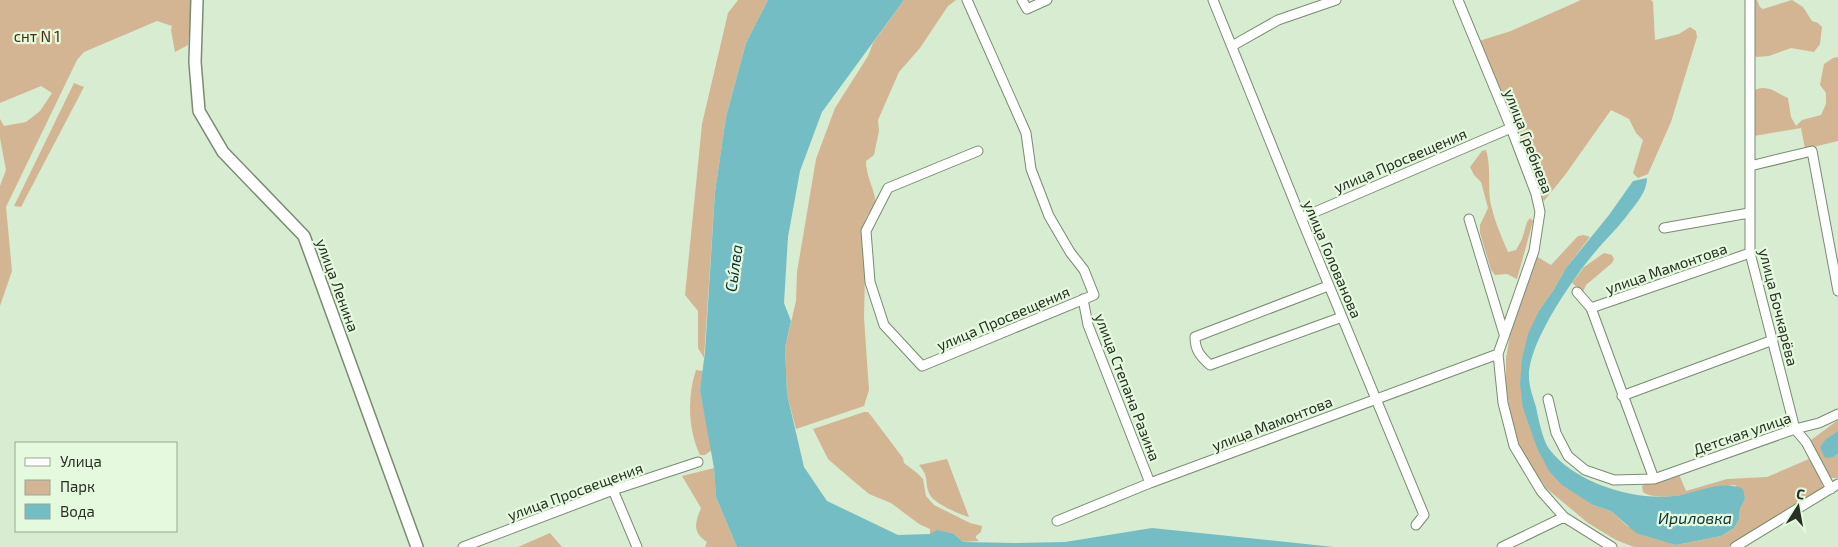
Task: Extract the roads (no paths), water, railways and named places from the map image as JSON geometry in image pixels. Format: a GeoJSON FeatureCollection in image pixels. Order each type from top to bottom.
{"type":"FeatureCollection","features":[{"type":"Feature","properties":{"kind":"street","name":"улица Ленина"},"geometry":{"type":"LineString","coordinates":[[197,0],[195,62],[199,111],[223,152],[304,236],[417,547]]}},
{"type":"Feature","properties":{"kind":"street","name":"улица Степана Разина"},"geometry":{"type":"LineString","coordinates":[[968,0],[1026,133],[1031,169],[1049,216],[1070,252],[1084,270],[1094,295]]}},
{"type":"Feature","properties":{"kind":"street"},"geometry":{"type":"LineString","coordinates":[[1022,0],[1027,9],[1047,0]]}},
{"type":"Feature","properties":{"kind":"street","name":"улица Голованова"},"geometry":{"type":"LineString","coordinates":[[1213,0],[1300,218],[1424,515],[1416,526]]}},
{"type":"Feature","properties":{"kind":"street"},"geometry":{"type":"LineString","coordinates":[[1232,46],[1278,20],[1336,0]]}},
{"type":"Feature","properties":{"kind":"street","name":"улица Гребнева"},"geometry":{"type":"LineString","coordinates":[[1458,0],[1511,128],[1536,194],[1540,212],[1534,251],[1498,354],[1503,403],[1514,446],[1541,491],[1564,517],[1612,547]]}},
{"type":"Feature","properties":{"kind":"street","name":"улица Бочкарёва"},"geometry":{"type":"LineString","coordinates":[[1750,0],[1750,253],[1795,429],[1806,442],[1835,487]]}},
{"type":"Feature","properties":{"kind":"street","name":"улица Просвещения"},"geometry":{"type":"LineString","coordinates":[[1300,218],[1511,128]]}},
{"type":"Feature","properties":{"kind":"street","name":"улица Просвещения"},"geometry":{"type":"LineString","coordinates":[[978,151],[888,188],[866,231],[870,282],[884,325],[922,366],[1094,295]]}},
{"type":"Feature","properties":{"kind":"street"},"geometry":{"type":"LineString","coordinates":[[1750,166],[1812,151],[1838,292]]}},
{"type":"Feature","properties":{"kind":"street"},"geometry":{"type":"LineString","coordinates":[[1664,228],[1750,213]]}},
{"type":"Feature","properties":{"kind":"street"},"geometry":{"type":"LineString","coordinates":[[1469,219],[1504,334]]}},
{"type":"Feature","properties":{"kind":"street","name":"улица Мамонтова"},"geometry":{"type":"LineString","coordinates":[[1591,308],[1750,253]]}},
{"type":"Feature","properties":{"kind":"street"},"geometry":{"type":"LineString","coordinates":[[1328,286],[1195,337],[1199,356],[1210,365],[1342,316]]}},
{"type":"Feature","properties":{"kind":"street"},"geometry":{"type":"LineString","coordinates":[[1548,399],[1556,433],[1568,456],[1586,470],[1614,480],[1654,479],[1591,308],[1577,292]]}},
{"type":"Feature","properties":{"kind":"street","name":"улица Степана Разина"},"geometry":{"type":"LineString","coordinates":[[1082,300],[1088,325],[1150,483]]}},
{"type":"Feature","properties":{"kind":"street"},"geometry":{"type":"LineString","coordinates":[[1622,396],[1773,340]]}},
{"type":"Feature","properties":{"kind":"street","name":"улица Мамонтова"},"geometry":{"type":"LineString","coordinates":[[1057,521],[1150,483],[1498,354]]}},
{"type":"Feature","properties":{"kind":"street","name":"Детская улица"},"geometry":{"type":"LineString","coordinates":[[1654,479],[1795,429],[1819,423],[1838,414]]}},
{"type":"Feature","properties":{"kind":"street","name":"улица Просвещения"},"geometry":{"type":"LineString","coordinates":[[463,547],[613,490],[698,462]]}},
{"type":"Feature","properties":{"kind":"street"},"geometry":{"type":"LineString","coordinates":[[1735,547],[1835,487]]}},
{"type":"Feature","properties":{"kind":"street"},"geometry":{"type":"LineString","coordinates":[[613,490],[636,547]]}},
{"type":"Feature","properties":{"kind":"street"},"geometry":{"type":"LineString","coordinates":[[1502,547],[1564,517]]}},
{"type":"Feature","properties":{"kind":"water","name":"Сы́лва"},"geometry":{"type":"Polygon","coordinates":[[[768,0],[904,0],[822,112],[800,171],[788,237],[784,303],[791,321],[785,348],[787,394],[804,467],[827,501],[898,535],[930,534],[937,530],[954,534],[963,542],[1065,542],[1152,528],[1334,547],[737,547],[716,497],[714,468],[700,390],[705,352],[715,192],[726,117],[746,43],[768,0]]]}},
{"type":"Feature","properties":{"kind":"water","name":"Ириловка"},"geometry":{"type":"Polygon","coordinates":[[[1647,178],[1645,189],[1640,199],[1582,268],[1552,314],[1535,348],[1529,380],[1547,446],[1561,462],[1592,481],[1628,493],[1664,497],[1720,486],[1743,489],[1745,499],[1734,528],[1721,536],[1676,545],[1636,533],[1611,511],[1593,505],[1562,485],[1549,471],[1537,448],[1523,408],[1520,384],[1522,359],[1528,334],[1540,309],[1566,268],[1609,215],[1633,181],[1647,178]]]}},
{"type":"Feature","properties":{"kind":"water"},"geometry":{"type":"Polygon","coordinates":[[[1838,431],[1838,454],[1825,458],[1820,447],[1827,438],[1838,431]]]}},
{"type":"Feature","properties":{"kind":"park label","name":"снт N 1"},"geometry":{"type":"Point","coordinates":[37,36]}}]}
